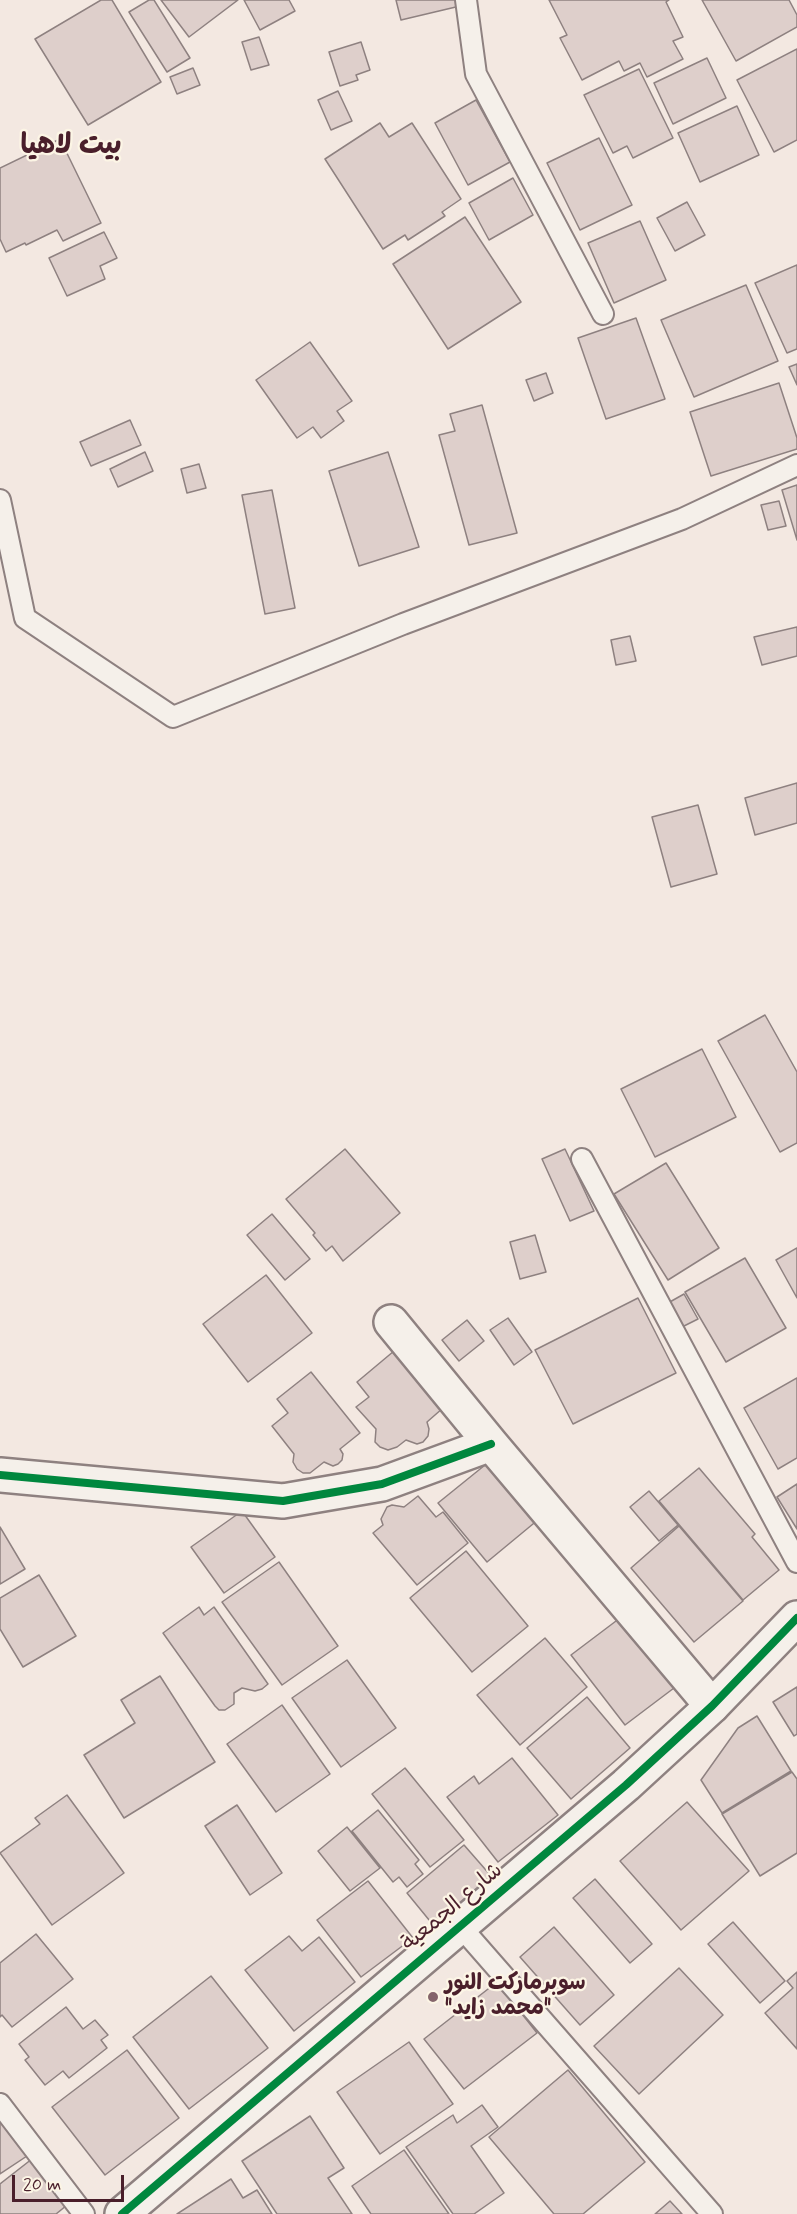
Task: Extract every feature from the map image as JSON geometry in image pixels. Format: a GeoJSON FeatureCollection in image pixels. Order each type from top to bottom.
{"type":"FeatureCollection","features":[{"type":"Feature","properties":{"kind":"street"},"geometry":{"type":"LineString","coordinates":[[391,1322],[490,1444],[712,1706]]}},
{"type":"Feature","properties":{"kind":"street"},"geometry":{"type":"LineString","coordinates":[[0,1475],[283,1501],[382,1484],[490,1444]]}},
{"type":"Feature","properties":{"kind":"street","name":"شارع الجمعية"},"geometry":{"type":"LineString","coordinates":[[122,2214],[626,1785],[712,1706],[797,1618]]}},
{"type":"Feature","properties":{"kind":"lane"},"geometry":{"type":"LineString","coordinates":[[466,0],[476,74],[603,314]]}},
{"type":"Feature","properties":{"kind":"lane"},"geometry":{"type":"LineString","coordinates":[[0,500],[25,618],[173,717],[403,624],[682,519],[797,465]]}},
{"type":"Feature","properties":{"kind":"lane"},"geometry":{"type":"LineString","coordinates":[[582,1159],[797,1562]]}},
{"type":"Feature","properties":{"kind":"lane"},"geometry":{"type":"LineString","coordinates":[[460,1926],[712,2214]]}},
{"type":"Feature","properties":{"kind":"lane"},"geometry":{"type":"LineString","coordinates":[[0,2104],[84,2214]]}},
{"type":"Feature","properties":{"kind":"building"},"geometry":{"type":"Polygon","coordinates":[[[101,0],[112,0],[161,82],[88,125],[35,39],[101,0]]]}},
{"type":"Feature","properties":{"kind":"building"},"geometry":{"type":"Polygon","coordinates":[[[149,0],[154,0],[190,58],[167,72],[129,12],[149,0]]]}},
{"type":"Feature","properties":{"kind":"building"},"geometry":{"type":"Polygon","coordinates":[[[161,0],[238,0],[189,37],[161,0]]]}},
{"type":"Feature","properties":{"kind":"building"},"geometry":{"type":"Polygon","coordinates":[[[244,0],[289,0],[295,11],[260,30],[244,0]]]}},
{"type":"Feature","properties":{"kind":"building"},"geometry":{"type":"Polygon","coordinates":[[[396,0],[458,0],[460,6],[401,20],[396,0]]]}},
{"type":"Feature","properties":{"kind":"building"},"geometry":{"type":"Polygon","coordinates":[[[549,0],[669,0],[666,2],[683,37],[673,41],[683,59],[647,77],[640,63],[624,71],[619,61],[582,80],[560,38],[567,35],[549,0]]]}},
{"type":"Feature","properties":{"kind":"building"},"geometry":{"type":"Polygon","coordinates":[[[702,0],[789,0],[797,15],[797,27],[736,61],[702,0]]]}},
{"type":"Feature","properties":{"kind":"building"},"geometry":{"type":"Polygon","coordinates":[[[259,37],[269,65],[251,70],[242,42],[259,37]]]}},
{"type":"Feature","properties":{"kind":"building"},"geometry":{"type":"Polygon","coordinates":[[[361,42],[370,70],[356,75],[358,80],[340,86],[329,52],[361,42]]]}},
{"type":"Feature","properties":{"kind":"building"},"geometry":{"type":"Polygon","coordinates":[[[797,49],[797,140],[774,152],[737,80],[797,49]]]}},
{"type":"Feature","properties":{"kind":"building"},"geometry":{"type":"Polygon","coordinates":[[[707,58],[726,98],[673,124],[654,83],[707,58]]]}},
{"type":"Feature","properties":{"kind":"building"},"geometry":{"type":"Polygon","coordinates":[[[193,68],[200,85],[177,94],[170,77],[193,68]]]}},
{"type":"Feature","properties":{"kind":"building"},"geometry":{"type":"Polygon","coordinates":[[[639,69],[673,138],[633,158],[627,146],[613,153],[584,95],[639,69]]]}},
{"type":"Feature","properties":{"kind":"building"},"geometry":{"type":"Polygon","coordinates":[[[338,91],[352,121],[331,130],[318,100],[338,91]]]}},
{"type":"Feature","properties":{"kind":"building"},"geometry":{"type":"Polygon","coordinates":[[[476,100],[510,162],[468,185],[435,123],[476,100]]]}},
{"type":"Feature","properties":{"kind":"building"},"geometry":{"type":"Polygon","coordinates":[[[737,106],[759,155],[700,182],[678,133],[737,106]]]}},
{"type":"Feature","properties":{"kind":"building"},"geometry":{"type":"Polygon","coordinates":[[[380,123],[389,137],[412,123],[461,199],[442,212],[445,216],[408,240],[405,235],[383,249],[325,159],[380,123]]]}},
{"type":"Feature","properties":{"kind":"building"},"geometry":{"type":"Polygon","coordinates":[[[599,138],[632,205],[580,230],[547,163],[599,138]]]}},
{"type":"Feature","properties":{"kind":"building"},"geometry":{"type":"Polygon","coordinates":[[[60,139],[101,223],[63,241],[57,230],[6,252],[0,239],[0,168],[60,139]]]}},
{"type":"Feature","properties":{"kind":"building"},"geometry":{"type":"Polygon","coordinates":[[[513,178],[533,215],[489,240],[469,203],[513,178]]]}},
{"type":"Feature","properties":{"kind":"building"},"geometry":{"type":"Polygon","coordinates":[[[687,202],[705,235],[675,251],[657,218],[687,202]]]}},
{"type":"Feature","properties":{"kind":"building"},"geometry":{"type":"Polygon","coordinates":[[[465,217],[521,302],[448,349],[393,264],[465,217]]]}},
{"type":"Feature","properties":{"kind":"building"},"geometry":{"type":"Polygon","coordinates":[[[640,221],[666,280],[614,303],[588,243],[640,221]]]}},
{"type":"Feature","properties":{"kind":"building"},"geometry":{"type":"Polygon","coordinates":[[[104,232],[117,258],[100,266],[105,279],[67,296],[49,258],[104,232]]]}},
{"type":"Feature","properties":{"kind":"building"},"geometry":{"type":"Polygon","coordinates":[[[797,265],[797,349],[787,353],[755,283],[797,265]]]}},
{"type":"Feature","properties":{"kind":"building"},"geometry":{"type":"Polygon","coordinates":[[[746,285],[778,361],[694,397],[661,320],[746,285]]]}},
{"type":"Feature","properties":{"kind":"building"},"geometry":{"type":"Polygon","coordinates":[[[636,318],[665,399],[606,419],[578,338],[636,318]]]}},
{"type":"Feature","properties":{"kind":"building"},"geometry":{"type":"Polygon","coordinates":[[[310,342],[352,401],[337,411],[344,421],[321,438],[313,427],[297,438],[256,380],[310,342]]]}},
{"type":"Feature","properties":{"kind":"building"},"geometry":{"type":"Polygon","coordinates":[[[797,364],[797,385],[789,367],[797,364]]]}},
{"type":"Feature","properties":{"kind":"building"},"geometry":{"type":"Polygon","coordinates":[[[546,373],[553,393],[534,401],[526,380],[546,373]]]}},
{"type":"Feature","properties":{"kind":"building"},"geometry":{"type":"Polygon","coordinates":[[[779,383],[797,438],[797,449],[711,476],[690,412],[779,383]]]}},
{"type":"Feature","properties":{"kind":"building"},"geometry":{"type":"Polygon","coordinates":[[[482,405],[517,533],[469,545],[439,435],[455,431],[450,414],[482,405]]]}},
{"type":"Feature","properties":{"kind":"building"},"geometry":{"type":"Polygon","coordinates":[[[130,420],[141,445],[91,466],[80,442],[130,420]]]}},
{"type":"Feature","properties":{"kind":"building"},"geometry":{"type":"Polygon","coordinates":[[[145,452],[153,471],[118,487],[110,469],[145,452]]]}},
{"type":"Feature","properties":{"kind":"building"},"geometry":{"type":"Polygon","coordinates":[[[388,452],[419,547],[359,566],[329,471],[388,452]]]}},
{"type":"Feature","properties":{"kind":"building"},"geometry":{"type":"Polygon","coordinates":[[[199,464],[206,488],[187,493],[181,469],[199,464]]]}},
{"type":"Feature","properties":{"kind":"building"},"geometry":{"type":"Polygon","coordinates":[[[797,485],[797,540],[782,490],[797,485]]]}},
{"type":"Feature","properties":{"kind":"building"},"geometry":{"type":"Polygon","coordinates":[[[272,490],[295,608],[265,614],[242,495],[272,490]]]}},
{"type":"Feature","properties":{"kind":"building"},"geometry":{"type":"Polygon","coordinates":[[[779,501],[786,526],[768,530],[761,505],[779,501]]]}},
{"type":"Feature","properties":{"kind":"building"},"geometry":{"type":"Polygon","coordinates":[[[797,627],[797,656],[762,665],[754,637],[797,627]]]}},
{"type":"Feature","properties":{"kind":"building"},"geometry":{"type":"Polygon","coordinates":[[[630,636],[636,661],[616,665],[611,640],[630,636]]]}},
{"type":"Feature","properties":{"kind":"building"},"geometry":{"type":"Polygon","coordinates":[[[797,783],[797,823],[755,835],[745,798],[797,783]]]}},
{"type":"Feature","properties":{"kind":"building"},"geometry":{"type":"Polygon","coordinates":[[[698,805],[717,874],[671,887],[652,817],[698,805]]]}},
{"type":"Feature","properties":{"kind":"building"},"geometry":{"type":"Polygon","coordinates":[[[765,1015],[797,1072],[797,1143],[780,1152],[718,1041],[765,1015]]]}},
{"type":"Feature","properties":{"kind":"building"},"geometry":{"type":"Polygon","coordinates":[[[702,1049],[736,1117],[655,1157],[621,1089],[702,1049]]]}},
{"type":"Feature","properties":{"kind":"building"},"geometry":{"type":"Polygon","coordinates":[[[345,1149],[400,1213],[343,1261],[332,1246],[326,1251],[313,1235],[315,1233],[286,1199],[345,1149]]]}},
{"type":"Feature","properties":{"kind":"building"},"geometry":{"type":"Polygon","coordinates":[[[565,1149],[594,1211],[570,1221],[542,1159],[565,1149]]]}},
{"type":"Feature","properties":{"kind":"building"},"geometry":{"type":"Polygon","coordinates":[[[666,1163],[719,1248],[668,1280],[614,1194],[666,1163]]]}},
{"type":"Feature","properties":{"kind":"building"},"geometry":{"type":"Polygon","coordinates":[[[272,1214],[310,1259],[285,1280],[247,1235],[272,1214]]]}},
{"type":"Feature","properties":{"kind":"building"},"geometry":{"type":"Polygon","coordinates":[[[535,1235],[546,1272],[520,1279],[510,1242],[535,1235]]]}},
{"type":"Feature","properties":{"kind":"building"},"geometry":{"type":"Polygon","coordinates":[[[797,1248],[797,1298],[776,1260],[797,1248]]]}},
{"type":"Feature","properties":{"kind":"building"},"geometry":{"type":"Polygon","coordinates":[[[745,1258],[786,1328],[726,1362],[685,1292],[745,1258]]]}},
{"type":"Feature","properties":{"kind":"building"},"geometry":{"type":"Polygon","coordinates":[[[266,1275],[312,1333],[248,1382],[203,1324],[266,1275]]]}},
{"type":"Feature","properties":{"kind":"building"},"geometry":{"type":"Polygon","coordinates":[[[684,1294],[698,1319],[682,1327],[668,1303],[684,1294]]]}},
{"type":"Feature","properties":{"kind":"building"},"geometry":{"type":"Polygon","coordinates":[[[638,1298],[676,1373],[573,1424],[535,1350],[638,1298]]]}},
{"type":"Feature","properties":{"kind":"building"},"geometry":{"type":"Polygon","coordinates":[[[508,1318],[532,1352],[514,1365],[490,1330],[508,1318]]]}},
{"type":"Feature","properties":{"kind":"building"},"geometry":{"type":"Polygon","coordinates":[[[467,1320],[484,1341],[459,1361],[442,1340],[467,1320]]]}},
{"type":"Feature","properties":{"kind":"building"},"geometry":{"type":"Polygon","coordinates":[[[394,1351],[443,1408],[427,1422],[428,1436],[423,1442],[417,1444],[406,1440],[388,1450],[375,1442],[376,1429],[356,1407],[369,1397],[357,1382],[394,1351]]]}},
{"type":"Feature","properties":{"kind":"building"},"geometry":{"type":"Polygon","coordinates":[[[311,1372],[360,1433],[340,1449],[343,1454],[338,1464],[333,1466],[324,1462],[310,1473],[303,1473],[293,1462],[294,1454],[272,1426],[288,1413],[277,1399],[311,1372]]]}},
{"type":"Feature","properties":{"kind":"building"},"geometry":{"type":"Polygon","coordinates":[[[797,1378],[797,1458],[778,1469],[744,1408],[797,1378]]]}},
{"type":"Feature","properties":{"kind":"building"},"geometry":{"type":"Polygon","coordinates":[[[490,1461],[539,1519],[487,1562],[438,1503],[490,1461]]]}},
{"type":"Feature","properties":{"kind":"building"},"geometry":{"type":"Polygon","coordinates":[[[699,1468],[755,1534],[752,1537],[779,1570],[743,1600],[659,1501],[699,1468]]]}},
{"type":"Feature","properties":{"kind":"building"},"geometry":{"type":"Polygon","coordinates":[[[797,1484],[797,1529],[777,1497],[797,1484]]]}},
{"type":"Feature","properties":{"kind":"building"},"geometry":{"type":"Polygon","coordinates":[[[649,1491],[678,1525],[659,1541],[630,1507],[649,1491]]]}},
{"type":"Feature","properties":{"kind":"building"},"geometry":{"type":"Polygon","coordinates":[[[418,1496],[436,1517],[443,1512],[468,1543],[417,1585],[373,1533],[383,1525],[381,1519],[387,1507],[392,1505],[404,1507],[418,1496]]]}},
{"type":"Feature","properties":{"kind":"building"},"geometry":{"type":"Polygon","coordinates":[[[242,1511],[275,1557],[224,1593],[191,1547],[242,1511]]]}},
{"type":"Feature","properties":{"kind":"building"},"geometry":{"type":"Polygon","coordinates":[[[679,1526],[743,1601],[694,1642],[631,1568],[679,1526]]]}},
{"type":"Feature","properties":{"kind":"building"},"geometry":{"type":"Polygon","coordinates":[[[0,1527],[25,1569],[0,1584],[0,1527]]]}},
{"type":"Feature","properties":{"kind":"building"},"geometry":{"type":"Polygon","coordinates":[[[466,1551],[528,1626],[472,1672],[410,1598],[466,1551]]]}},
{"type":"Feature","properties":{"kind":"building"},"geometry":{"type":"Polygon","coordinates":[[[279,1562],[338,1646],[282,1685],[222,1602],[279,1562]]]}},
{"type":"Feature","properties":{"kind":"building"},"geometry":{"type":"Polygon","coordinates":[[[39,1575],[76,1636],[23,1667],[0,1629],[0,1598],[39,1575]]]}},
{"type":"Feature","properties":{"kind":"building"},"geometry":{"type":"Polygon","coordinates":[[[199,1607],[204,1615],[214,1607],[268,1684],[255,1691],[242,1688],[234,1693],[234,1704],[225,1710],[219,1710],[215,1706],[163,1633],[199,1607]]]}},
{"type":"Feature","properties":{"kind":"building"},"geometry":{"type":"Polygon","coordinates":[[[620,1618],[674,1688],[625,1725],[571,1655],[620,1618]]]}},
{"type":"Feature","properties":{"kind":"building"},"geometry":{"type":"Polygon","coordinates":[[[545,1638],[587,1687],[520,1745],[477,1695],[545,1638]]]}},
{"type":"Feature","properties":{"kind":"building"},"geometry":{"type":"Polygon","coordinates":[[[347,1660],[396,1728],[341,1767],[292,1698],[347,1660]]]}},
{"type":"Feature","properties":{"kind":"building"},"geometry":{"type":"Polygon","coordinates":[[[160,1676],[215,1762],[124,1818],[84,1755],[135,1723],[121,1700],[160,1676]]]}},
{"type":"Feature","properties":{"kind":"building"},"geometry":{"type":"Polygon","coordinates":[[[797,1687],[797,1734],[794,1736],[773,1702],[797,1687]]]}},
{"type":"Feature","properties":{"kind":"building"},"geometry":{"type":"Polygon","coordinates":[[[587,1697],[630,1748],[571,1799],[527,1748],[587,1697]]]}},
{"type":"Feature","properties":{"kind":"building"},"geometry":{"type":"Polygon","coordinates":[[[282,1705],[330,1774],[276,1812],[227,1744],[282,1705]]]}},
{"type":"Feature","properties":{"kind":"building"},"geometry":{"type":"Polygon","coordinates":[[[757,1716],[791,1771],[722,1813],[701,1780],[738,1728],[757,1716]]]}},
{"type":"Feature","properties":{"kind":"building"},"geometry":{"type":"Polygon","coordinates":[[[512,1758],[558,1815],[498,1862],[447,1797],[474,1776],[479,1784],[512,1758]]]}},
{"type":"Feature","properties":{"kind":"building"},"geometry":{"type":"Polygon","coordinates":[[[405,1768],[464,1840],[430,1867],[372,1794],[405,1768]]]}},
{"type":"Feature","properties":{"kind":"building"},"geometry":{"type":"Polygon","coordinates":[[[792,1772],[797,1779],[797,1853],[760,1876],[722,1814],[792,1772]]]}},
{"type":"Feature","properties":{"kind":"building"},"geometry":{"type":"Polygon","coordinates":[[[67,1795],[124,1873],[52,1925],[0,1853],[40,1824],[35,1818],[67,1795]]]}},
{"type":"Feature","properties":{"kind":"building"},"geometry":{"type":"Polygon","coordinates":[[[687,1802],[749,1871],[681,1930],[620,1861],[687,1802]]]}},
{"type":"Feature","properties":{"kind":"building"},"geometry":{"type":"Polygon","coordinates":[[[237,1805],[282,1873],[250,1895],[205,1826],[237,1805]]]}},
{"type":"Feature","properties":{"kind":"building"},"geometry":{"type":"Polygon","coordinates":[[[378,1810],[419,1860],[415,1864],[423,1874],[407,1887],[399,1877],[393,1882],[352,1831],[378,1810]]]}},
{"type":"Feature","properties":{"kind":"building"},"geometry":{"type":"Polygon","coordinates":[[[347,1827],[380,1868],[350,1891],[318,1851],[347,1827]]]}},
{"type":"Feature","properties":{"kind":"building"},"geometry":{"type":"Polygon","coordinates":[[[464,1845],[492,1877],[434,1926],[407,1893],[464,1845]]]}},
{"type":"Feature","properties":{"kind":"building"},"geometry":{"type":"Polygon","coordinates":[[[595,1879],[652,1944],[630,1963],[573,1898],[595,1879]]]}},
{"type":"Feature","properties":{"kind":"building"},"geometry":{"type":"Polygon","coordinates":[[[368,1881],[413,1938],[361,1977],[317,1920],[368,1881]]]}},
{"type":"Feature","properties":{"kind":"building"},"geometry":{"type":"Polygon","coordinates":[[[733,1922],[785,1981],[760,2003],[708,1944],[733,1922]]]}},
{"type":"Feature","properties":{"kind":"building"},"geometry":{"type":"Polygon","coordinates":[[[554,1927],[614,1995],[580,2025],[520,1957],[554,1927]]]}},
{"type":"Feature","properties":{"kind":"building"},"geometry":{"type":"Polygon","coordinates":[[[36,1934],[73,1979],[12,2027],[2,2015],[0,2017],[0,1963],[36,1934]]]}},
{"type":"Feature","properties":{"kind":"building"},"geometry":{"type":"Polygon","coordinates":[[[289,1936],[302,1951],[319,1937],[355,1982],[294,2031],[245,1970],[289,1936]]]}},
{"type":"Feature","properties":{"kind":"building"},"geometry":{"type":"Polygon","coordinates":[[[679,1968],[723,2015],[639,2094],[594,2046],[679,1968]]]}},
{"type":"Feature","properties":{"kind":"building"},"geometry":{"type":"Polygon","coordinates":[[[797,1972],[797,2049],[765,2013],[793,1988],[787,1981],[797,1972]]]}},
{"type":"Feature","properties":{"kind":"building"},"geometry":{"type":"Polygon","coordinates":[[[211,1976],[268,2048],[189,2109],[133,2037],[211,1976]]]}},
{"type":"Feature","properties":{"kind":"building"},"geometry":{"type":"Polygon","coordinates":[[[497,1982],[537,2033],[464,2089],[424,2039],[497,1982]]]}},
{"type":"Feature","properties":{"kind":"building"},"geometry":{"type":"Polygon","coordinates":[[[66,2007],[83,2029],[95,2020],[108,2035],[101,2040],[107,2048],[69,2078],[63,2071],[45,2085],[25,2060],[29,2057],[19,2044],[66,2007]]]}},
{"type":"Feature","properties":{"kind":"building"},"geometry":{"type":"Polygon","coordinates":[[[409,2042],[453,2104],[380,2154],[337,2092],[409,2042]]]}},
{"type":"Feature","properties":{"kind":"building"},"geometry":{"type":"Polygon","coordinates":[[[127,2050],[179,2118],[105,2175],[52,2107],[127,2050]]]}},
{"type":"Feature","properties":{"kind":"building"},"geometry":{"type":"Polygon","coordinates":[[[568,2070],[645,2162],[583,2214],[554,2214],[489,2137],[568,2070]]]}},
{"type":"Feature","properties":{"kind":"building"},"geometry":{"type":"Polygon","coordinates":[[[482,2105],[498,2127],[471,2146],[504,2193],[474,2214],[453,2214],[406,2147],[453,2115],[457,2123],[482,2105]]]}},
{"type":"Feature","properties":{"kind":"building"},"geometry":{"type":"Polygon","coordinates":[[[0,2113],[30,2154],[0,2174],[0,2113]]]}},
{"type":"Feature","properties":{"kind":"building"},"geometry":{"type":"Polygon","coordinates":[[[310,2116],[344,2168],[328,2178],[352,2214],[277,2214],[242,2161],[310,2116]]]}},
{"type":"Feature","properties":{"kind":"building"},"geometry":{"type":"Polygon","coordinates":[[[404,2150],[449,2214],[371,2214],[352,2186],[404,2150]]]}},
{"type":"Feature","properties":{"kind":"building"},"geometry":{"type":"Polygon","coordinates":[[[37,2155],[72,2201],[56,2214],[0,2214],[0,2184],[37,2155]]]}},
{"type":"Feature","properties":{"kind":"building"},"geometry":{"type":"Polygon","coordinates":[[[231,2179],[243,2198],[257,2190],[272,2214],[177,2214],[231,2179]]]}},
{"type":"Feature","properties":{"kind":"building"},"geometry":{"type":"Polygon","coordinates":[[[670,2201],[682,2214],[655,2214],[670,2201]]]}},
{"type":"Feature","properties":{"kind":"cycle path"},"geometry":{"type":"LineString","coordinates":[[0,1475],[283,1501],[382,1484],[491,1444]]}},
{"type":"Feature","properties":{"kind":"cycle path"},"geometry":{"type":"LineString","coordinates":[[122,2214],[626,1785],[712,1706],[797,1618]]}},
{"type":"Feature","properties":{"kind":"place","name":"سوبرماركت النور \"محمد زايد\""},"geometry":{"type":"Point","coordinates":[433,1997]}},
{"type":"Feature","properties":{"kind":"district","name":"بيت لاهيا"},"geometry":{"type":"Point","coordinates":[71,147]}}]}
